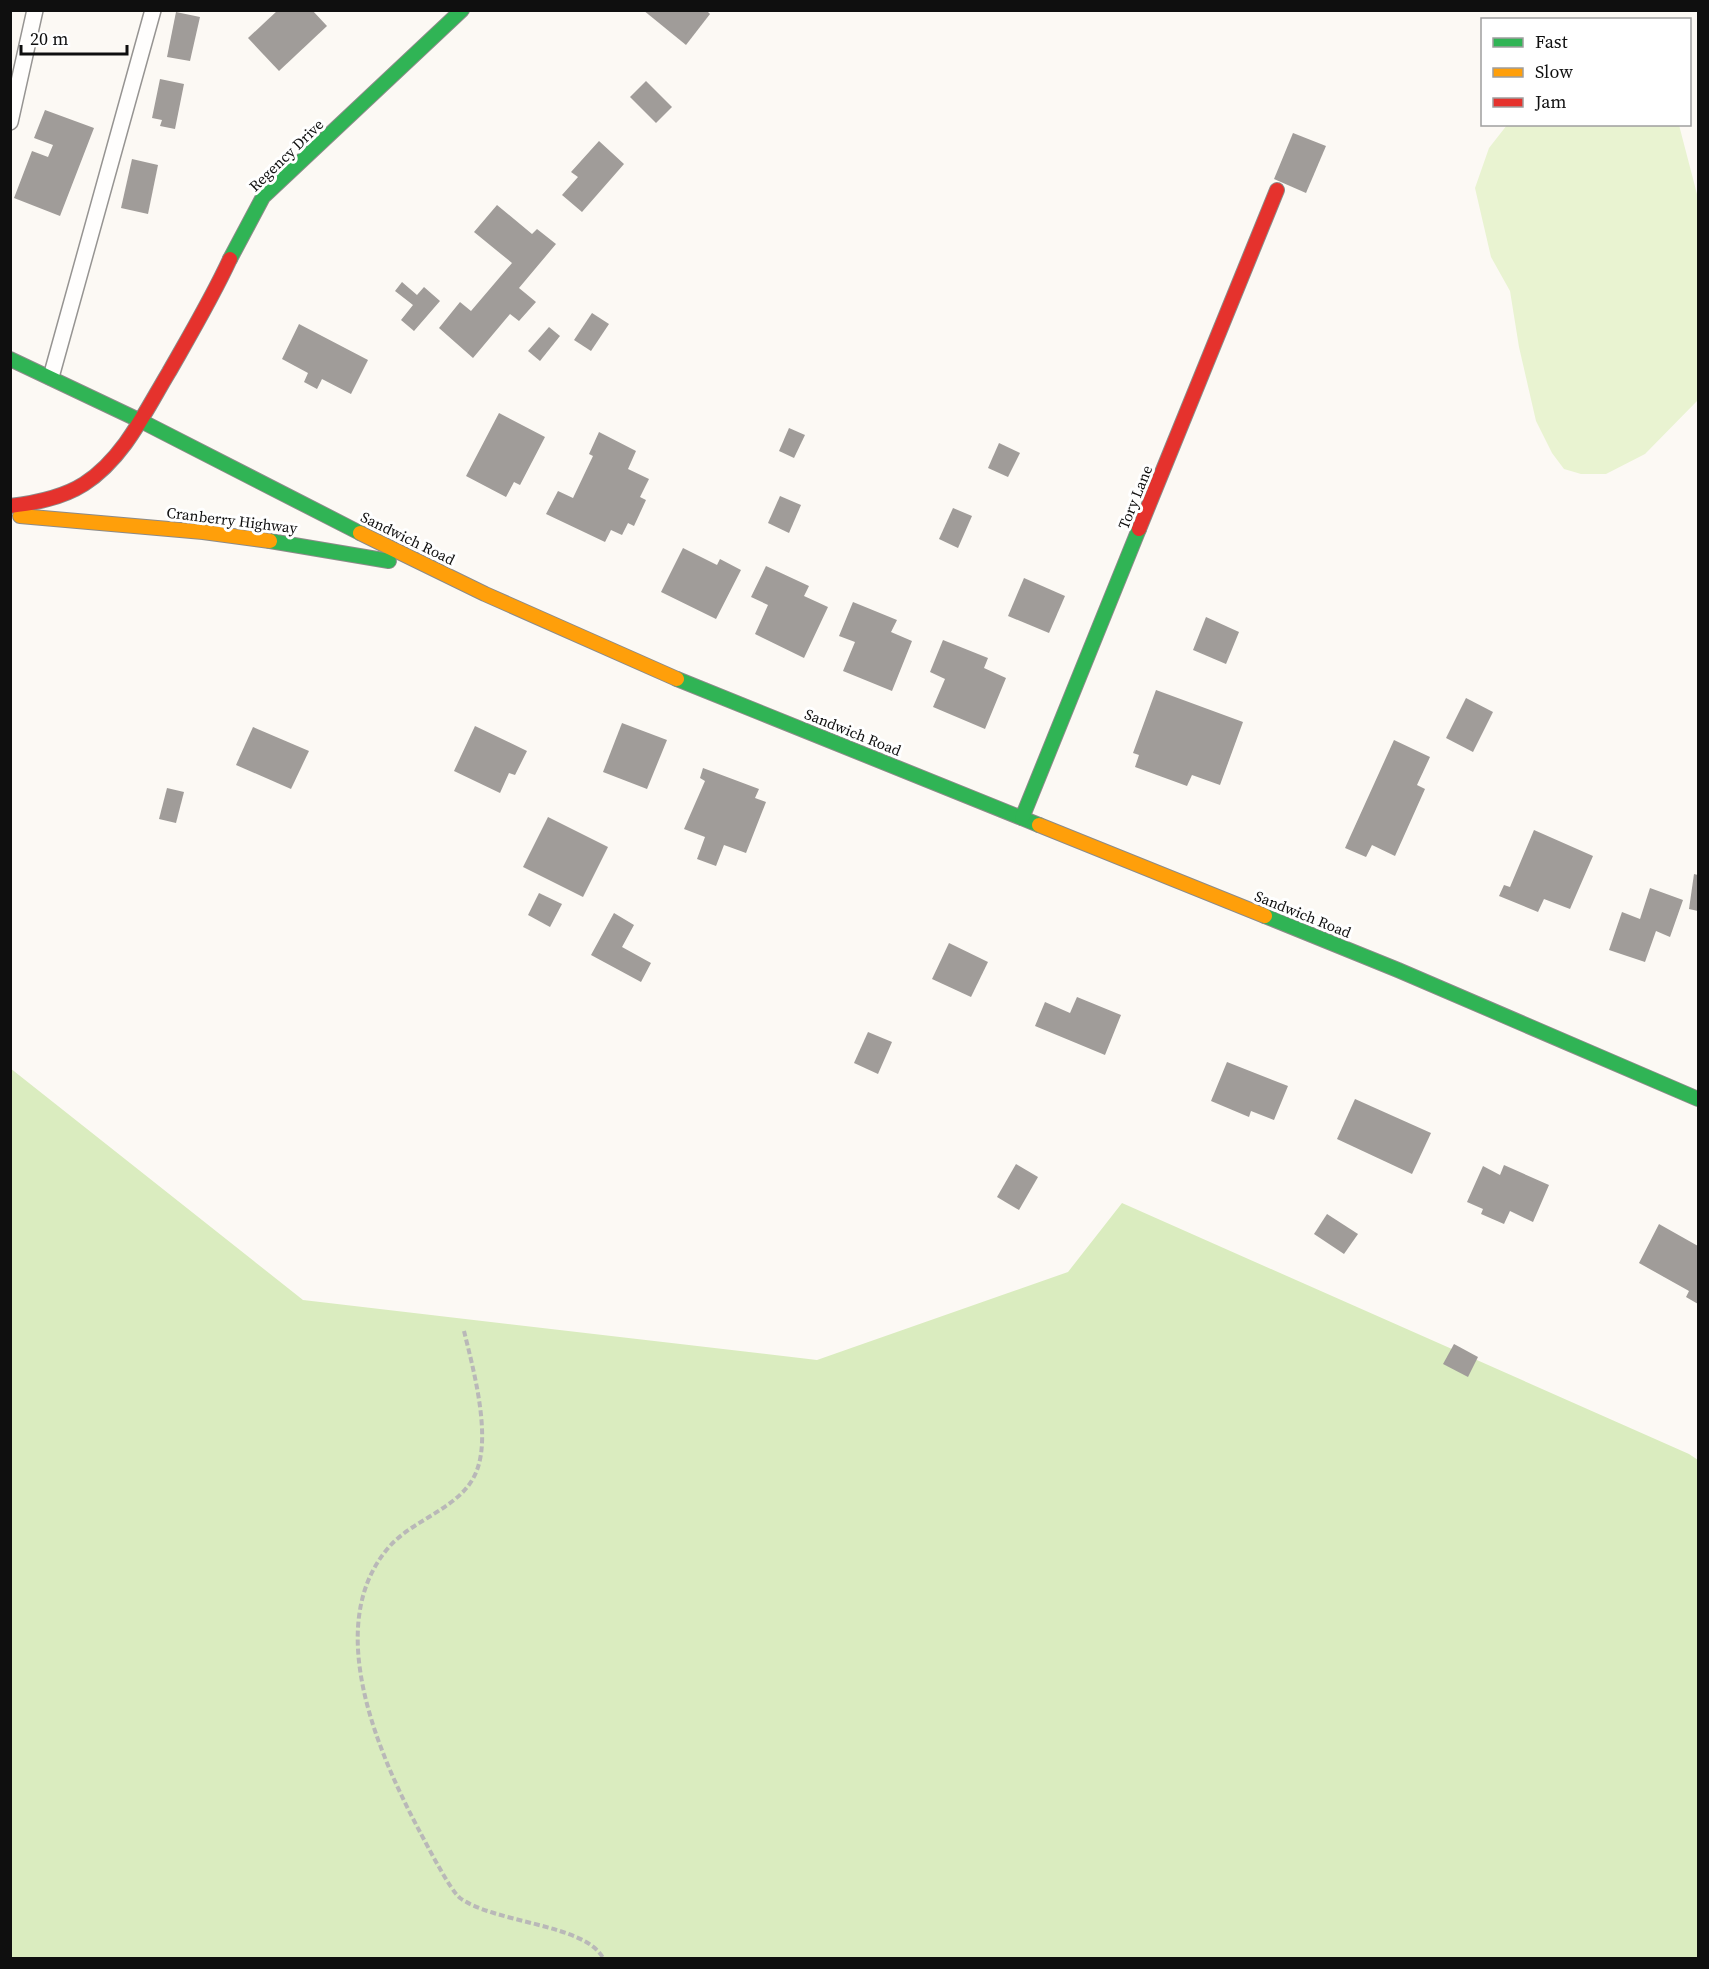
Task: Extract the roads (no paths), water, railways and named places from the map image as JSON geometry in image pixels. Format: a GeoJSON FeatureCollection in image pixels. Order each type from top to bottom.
{"type":"FeatureCollection","features":[{"type":"Feature","properties":{"kind":"main road","name":"Regency Drive"},"geometry":{"type":"LineString","coordinates":[[141,420],[203,312],[243,230],[263,197],[462,10]]}},
{"type":"Feature","properties":{"kind":"main road","name":"Tory Lane"},"geometry":{"type":"LineString","coordinates":[[1022,818],[1278,190]]}},
{"type":"Feature","properties":{"kind":"main road","name":"Sandwich Road"},"geometry":{"type":"LineString","coordinates":[[10,359],[141,420],[446,575],[688,684],[1533,1026],[1698,1099]]}},
{"type":"Feature","properties":{"kind":"main road"},"geometry":{"type":"LineString","coordinates":[[10,506],[62,496],[85,483],[111,460],[141,420]]}},
{"type":"Feature","properties":{"kind":"main road","name":"Cranberry Highway"},"geometry":{"type":"LineString","coordinates":[[10,515],[124,524],[265,540],[380,559],[446,575]]}},
{"type":"Feature","properties":{"kind":"lane"},"geometry":{"type":"LineString","coordinates":[[10,122],[35,10]]}},
{"type":"Feature","properties":{"kind":"lane"},"geometry":{"type":"LineString","coordinates":[[51,377],[153,10]]}}]}
